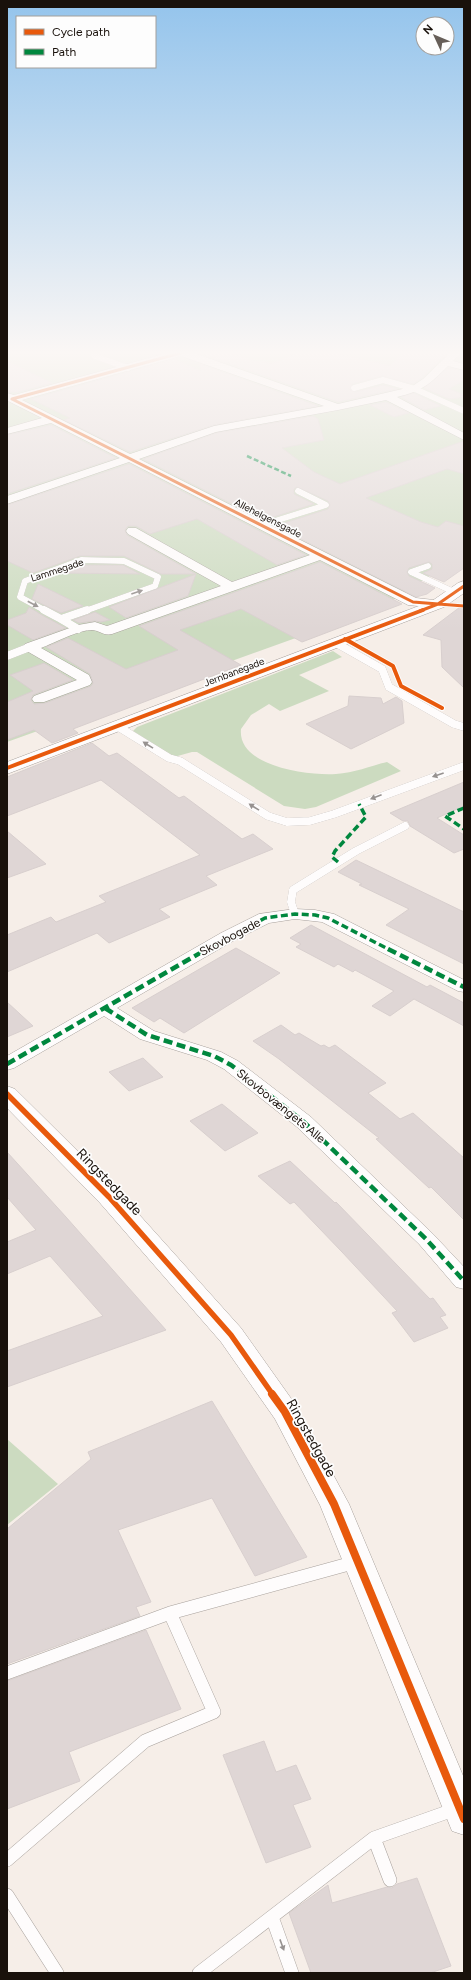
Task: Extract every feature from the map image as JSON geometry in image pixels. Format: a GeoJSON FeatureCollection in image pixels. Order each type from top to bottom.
{"type":"FeatureCollection","features":[{"type":"Feature","properties":{"kind":"street","name":"Allehelgensgade"},"geometry":{"type":"LineString","coordinates":[[101,444],[413,602],[438,604]]}},
{"type":"Feature","properties":{"kind":"street"},"geometry":{"type":"LineString","coordinates":[[7,500],[168,444]]}},
{"type":"Feature","properties":{"kind":"street"},"geometry":{"type":"LineString","coordinates":[[132,531],[231,587]]}},
{"type":"Feature","properties":{"kind":"street"},"geometry":{"type":"LineString","coordinates":[[30,647],[78,629],[95,626],[107,631],[322,555]]}},
{"type":"Feature","properties":{"kind":"street","name":"Jernbanegade"},"geometry":{"type":"LineString","coordinates":[[7,768],[438,604],[459,589]]}},
{"type":"Feature","properties":{"kind":"street"},"geometry":{"type":"LineString","coordinates":[[438,604],[464,606]]}},
{"type":"Feature","properties":{"kind":"street"},"geometry":{"type":"LineString","coordinates":[[30,647],[84,678],[85,682],[39,699]]}},
{"type":"Feature","properties":{"kind":"street","name":"Skovbogade"},"geometry":{"type":"LineString","coordinates":[[7,1064],[244,928],[265,918],[295,914],[315,915],[328,918],[464,988]]}},
{"type":"Feature","properties":{"kind":"street","name":"Skovbovængets Alle"},"geometry":{"type":"LineString","coordinates":[[105,1008],[147,1035],[214,1056],[231,1065],[304,1122],[420,1233],[464,1281]]}},
{"type":"Feature","properties":{"kind":"street","name":"Ringstedgade"},"geometry":{"type":"LineString","coordinates":[[7,1094],[108,1197],[234,1338],[285,1412],[334,1504],[462,1813]]}},
{"type":"Feature","properties":{"kind":"lane"},"geometry":{"type":"LineString","coordinates":[[262,525],[326,505],[298,491]]}},
{"type":"Feature","properties":{"kind":"lane","name":"Lammegade"},"geometry":{"type":"LineString","coordinates":[[61,619],[155,586],[158,577],[124,561],[81,560],[25,581],[20,597],[78,629]]}},
{"type":"Feature","properties":{"kind":"lane"},"geometry":{"type":"LineString","coordinates":[[428,566],[411,572],[459,589]]}},
{"type":"Feature","properties":{"kind":"lane"},"geometry":{"type":"LineString","coordinates":[[336,643],[382,669],[389,687],[454,724],[464,727]]}},
{"type":"Feature","properties":{"kind":"lane"},"geometry":{"type":"LineString","coordinates":[[7,656],[30,647]]}},
{"type":"Feature","properties":{"kind":"lane"},"geometry":{"type":"LineString","coordinates":[[117,726],[169,758],[180,761],[268,816],[288,822],[310,821],[334,814],[464,766]]}},
{"type":"Feature","properties":{"kind":"lane"},"geometry":{"type":"LineString","coordinates":[[295,914],[291,902],[293,890],[338,862],[405,826]]}},
{"type":"Feature","properties":{"kind":"lane"},"geometry":{"type":"LineString","coordinates":[[7,1673],[170,1613],[358,1562]]}},
{"type":"Feature","properties":{"kind":"lane"},"geometry":{"type":"LineString","coordinates":[[7,1860],[145,1741],[214,1712],[170,1613]]}},
{"type":"Feature","properties":{"kind":"lane"},"geometry":{"type":"LineString","coordinates":[[199,1973],[374,1838],[462,1813]]}},
{"type":"Feature","properties":{"kind":"lane"},"geometry":{"type":"LineString","coordinates":[[374,1838],[390,1880]]}},
{"type":"Feature","properties":{"kind":"lane"},"geometry":{"type":"LineString","coordinates":[[7,1895],[57,1973]]}},
{"type":"Feature","properties":{"kind":"lane"},"geometry":{"type":"LineString","coordinates":[[272,1917],[292,1973]]}},
{"type":"Feature","properties":{"kind":"green space"},"geometry":{"type":"Polygon","coordinates":[[[7,444],[464,444],[464,554],[382,607],[7,742],[7,444]]]}},
{"type":"Feature","properties":{"kind":"green space"},"geometry":{"type":"Polygon","coordinates":[[[333,651],[342,657],[299,675],[329,691],[280,711],[269,704],[251,715],[241,729],[243,742],[250,752],[262,760],[293,771],[336,774],[356,771],[387,762],[401,771],[316,807],[305,809],[284,806],[197,752],[174,757],[133,731],[137,727],[333,651]]]}},
{"type":"Feature","properties":{"kind":"green space"},"geometry":{"type":"Polygon","coordinates":[[[7,1439],[58,1484],[7,1525],[7,1439]]]}},
{"type":"Feature","properties":{"kind":"building"},"geometry":{"type":"Polygon","coordinates":[[[7,444],[89,444],[116,458],[7,494],[7,444]]]}},
{"type":"Feature","properties":{"kind":"building"},"geometry":{"type":"Polygon","coordinates":[[[114,444],[154,444],[130,452],[114,444]]]}},
{"type":"Feature","properties":{"kind":"building"},"geometry":{"type":"Polygon","coordinates":[[[184,444],[301,444],[282,448],[314,472],[340,484],[454,444],[464,444],[464,474],[447,469],[366,498],[421,522],[438,527],[446,521],[464,526],[464,568],[444,582],[423,573],[432,569],[432,564],[429,562],[409,568],[407,572],[409,576],[435,588],[427,594],[416,597],[275,526],[328,509],[330,505],[328,501],[297,487],[294,489],[294,494],[314,504],[264,520],[143,459],[184,444]]]}},
{"type":"Feature","properties":{"kind":"building"},"geometry":{"type":"Polygon","coordinates":[[[129,464],[306,555],[277,565],[197,519],[150,534],[136,526],[128,526],[125,530],[127,535],[196,574],[161,574],[124,556],[80,556],[33,573],[7,561],[7,505],[129,464]]]}},
{"type":"Feature","properties":{"kind":"building"},"geometry":{"type":"Polygon","coordinates":[[[320,562],[402,604],[302,642],[241,609],[180,630],[241,665],[73,729],[78,733],[52,743],[34,730],[7,740],[7,702],[33,691],[10,675],[44,663],[73,680],[33,695],[31,700],[34,704],[45,703],[91,686],[93,683],[90,674],[46,647],[68,638],[126,669],[178,650],[139,626],[320,562]]]}},
{"type":"Feature","properties":{"kind":"building"},"geometry":{"type":"Polygon","coordinates":[[[82,565],[123,565],[140,574],[59,573],[82,565]]]}},
{"type":"Feature","properties":{"kind":"building"},"geometry":{"type":"Polygon","coordinates":[[[196,574],[188,596],[126,618],[109,607],[196,574]]]}},
{"type":"Feature","properties":{"kind":"building"},"geometry":{"type":"Polygon","coordinates":[[[38,584],[83,606],[61,613],[44,605],[32,599],[38,584]]]}},
{"type":"Feature","properties":{"kind":"building"},"geometry":{"type":"Polygon","coordinates":[[[464,604],[464,688],[442,667],[441,640],[423,635],[464,604]]]}},
{"type":"Feature","properties":{"kind":"building"},"geometry":{"type":"Polygon","coordinates":[[[29,607],[66,628],[33,640],[7,625],[7,620],[26,613],[29,607]]]}},
{"type":"Feature","properties":{"kind":"building"},"geometry":{"type":"Polygon","coordinates":[[[95,612],[110,620],[79,623],[73,620],[95,612]]]}},
{"type":"Feature","properties":{"kind":"building"},"geometry":{"type":"Polygon","coordinates":[[[349,696],[381,698],[383,704],[396,697],[402,701],[404,723],[351,749],[306,724],[348,706],[349,696]]]}},
{"type":"Feature","properties":{"kind":"building"},"geometry":{"type":"Polygon","coordinates":[[[92,743],[109,756],[117,753],[179,798],[184,796],[242,839],[253,834],[273,849],[206,876],[217,885],[159,909],[170,917],[109,943],[97,933],[7,972],[7,935],[51,917],[56,922],[106,902],[99,896],[200,855],[101,780],[7,816],[7,777],[92,743]]]}},
{"type":"Feature","properties":{"kind":"building"},"geometry":{"type":"Polygon","coordinates":[[[464,782],[464,806],[437,818],[464,835],[464,849],[454,853],[410,826],[408,821],[403,821],[390,813],[464,782]]]}},
{"type":"Feature","properties":{"kind":"building"},"geometry":{"type":"Polygon","coordinates":[[[7,831],[46,864],[7,878],[7,831]]]}},
{"type":"Feature","properties":{"kind":"building"},"geometry":{"type":"Polygon","coordinates":[[[356,860],[464,912],[464,964],[386,925],[409,909],[359,885],[362,884],[338,872],[356,860]]]}},
{"type":"Feature","properties":{"kind":"building"},"geometry":{"type":"Polygon","coordinates":[[[311,925],[427,987],[430,985],[464,1003],[464,1026],[414,999],[390,1016],[372,1006],[394,991],[355,970],[353,972],[338,964],[334,967],[296,947],[301,944],[290,938],[311,925]]]}},
{"type":"Feature","properties":{"kind":"building"},"geometry":{"type":"Polygon","coordinates":[[[236,948],[280,973],[184,1033],[160,1018],[154,1022],[132,1008],[236,948]]]}},
{"type":"Feature","properties":{"kind":"building"},"geometry":{"type":"Polygon","coordinates":[[[7,1002],[33,1026],[7,1037],[7,1002]]]}},
{"type":"Feature","properties":{"kind":"building"},"geometry":{"type":"Polygon","coordinates":[[[281,1025],[295,1035],[299,1033],[321,1046],[324,1045],[329,1048],[335,1045],[386,1083],[368,1093],[400,1119],[413,1113],[464,1158],[464,1220],[431,1187],[429,1188],[376,1139],[379,1138],[279,1059],[253,1041],[281,1025]]]}},
{"type":"Feature","properties":{"kind":"building"},"geometry":{"type":"Polygon","coordinates":[[[143,1058],[163,1077],[129,1091],[109,1072],[143,1058]]]}},
{"type":"Feature","properties":{"kind":"building"},"geometry":{"type":"Polygon","coordinates":[[[222,1104],[258,1133],[225,1151],[190,1121],[222,1104]]]}},
{"type":"Feature","properties":{"kind":"building"},"geometry":{"type":"Polygon","coordinates":[[[7,1152],[166,1330],[7,1387],[7,1351],[103,1316],[50,1256],[7,1274],[7,1242],[36,1230],[7,1197],[7,1152]]]}},
{"type":"Feature","properties":{"kind":"building"},"geometry":{"type":"Polygon","coordinates":[[[290,1161],[335,1203],[336,1202],[430,1299],[433,1298],[446,1315],[440,1317],[448,1328],[414,1342],[392,1313],[397,1311],[342,1252],[294,1202],[290,1204],[258,1176],[290,1161]]]}},
{"type":"Feature","properties":{"kind":"building"},"geometry":{"type":"Polygon","coordinates":[[[212,1401],[307,1557],[255,1576],[212,1498],[118,1530],[151,1602],[136,1607],[140,1616],[7,1664],[7,1529],[91,1459],[88,1452],[212,1401]]]}},
{"type":"Feature","properties":{"kind":"building"},"geometry":{"type":"Polygon","coordinates":[[[146,1630],[181,1709],[69,1752],[80,1781],[7,1809],[7,1681],[146,1630]]]}},
{"type":"Feature","properties":{"kind":"building"},"geometry":{"type":"Polygon","coordinates":[[[264,1741],[276,1772],[296,1765],[311,1799],[293,1805],[311,1847],[266,1863],[223,1755],[264,1741]]]}},
{"type":"Feature","properties":{"kind":"building"},"geometry":{"type":"Polygon","coordinates":[[[417,1878],[451,1966],[430,1973],[311,1973],[289,1913],[328,1885],[332,1903],[387,1887],[392,1888],[397,1884],[417,1878]]]}},
{"type":"Feature","properties":{"kind":"marked path"},"geometry":{"type":"LineString","coordinates":[[247,456],[291,476]]}},
{"type":"Feature","properties":{"kind":"marked path"},"geometry":{"type":"LineString","coordinates":[[338,862],[332,857],[335,851],[366,817],[359,804]]}},
{"type":"Feature","properties":{"kind":"marked path"},"geometry":{"type":"LineString","coordinates":[[464,808],[445,816],[464,829]]}},
{"type":"Feature","properties":{"kind":"marked path"},"geometry":{"type":"LineString","coordinates":[[7,1064],[227,937],[265,918],[295,914],[315,915],[328,918],[464,987]]}},
{"type":"Feature","properties":{"kind":"marked path"},"geometry":{"type":"LineString","coordinates":[[105,1008],[147,1035],[214,1056],[231,1065],[304,1122],[426,1239],[464,1281]]}},
{"type":"Feature","properties":{"kind":"cycle path"},"geometry":{"type":"LineString","coordinates":[[102,444],[413,602],[464,606]]}},
{"type":"Feature","properties":{"kind":"cycle path"},"geometry":{"type":"LineString","coordinates":[[7,768],[438,604],[464,586]]}},
{"type":"Feature","properties":{"kind":"cycle path"},"geometry":{"type":"LineString","coordinates":[[345,639],[393,666],[401,686],[442,708]]}},
{"type":"Feature","properties":{"kind":"cycle path"},"geometry":{"type":"LineString","coordinates":[[7,1094],[109,1197],[231,1335],[285,1412],[334,1504],[464,1819]]}}]}
